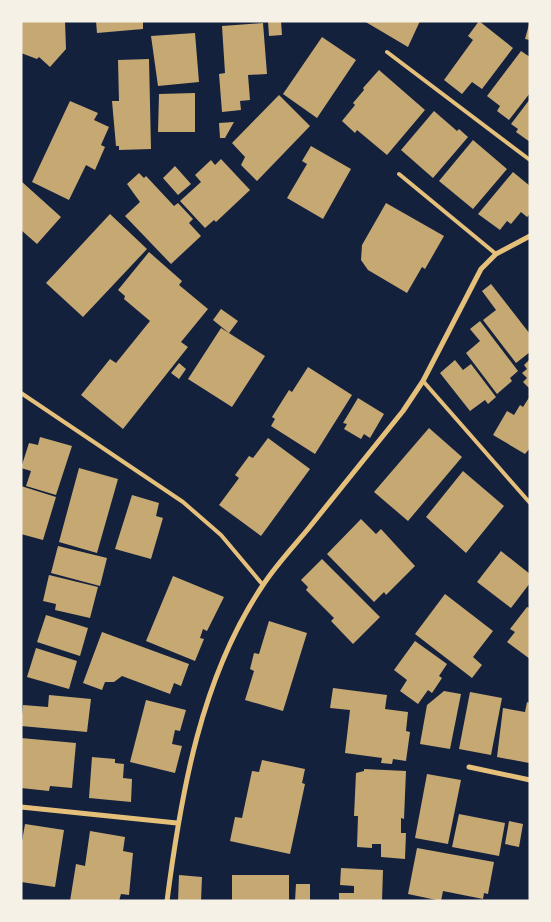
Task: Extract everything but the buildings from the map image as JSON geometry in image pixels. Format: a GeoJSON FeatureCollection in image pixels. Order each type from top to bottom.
{"type":"FeatureCollection","features":[{"type":"Feature","properties":{"kind":"street"},"geometry":{"type":"LineString","coordinates":[[167,901],[177,823],[211,692],[235,635],[263,584],[404,411],[423,381],[481,269],[496,254],[530,236]]}},
{"type":"Feature","properties":{"kind":"street"},"geometry":{"type":"LineString","coordinates":[[469,767],[530,780]]}},
{"type":"Feature","properties":{"kind":"street"},"geometry":{"type":"LineString","coordinates":[[21,807],[177,823]]}},
{"type":"Feature","properties":{"kind":"lane"},"geometry":{"type":"LineString","coordinates":[[387,52],[530,160]]}},
{"type":"Feature","properties":{"kind":"lane"},"geometry":{"type":"LineString","coordinates":[[399,174],[496,254]]}},
{"type":"Feature","properties":{"kind":"lane"},"geometry":{"type":"LineString","coordinates":[[423,381],[530,503]]}},
{"type":"Feature","properties":{"kind":"lane"},"geometry":{"type":"LineString","coordinates":[[21,392],[183,502],[221,535],[263,584]]}}]}
